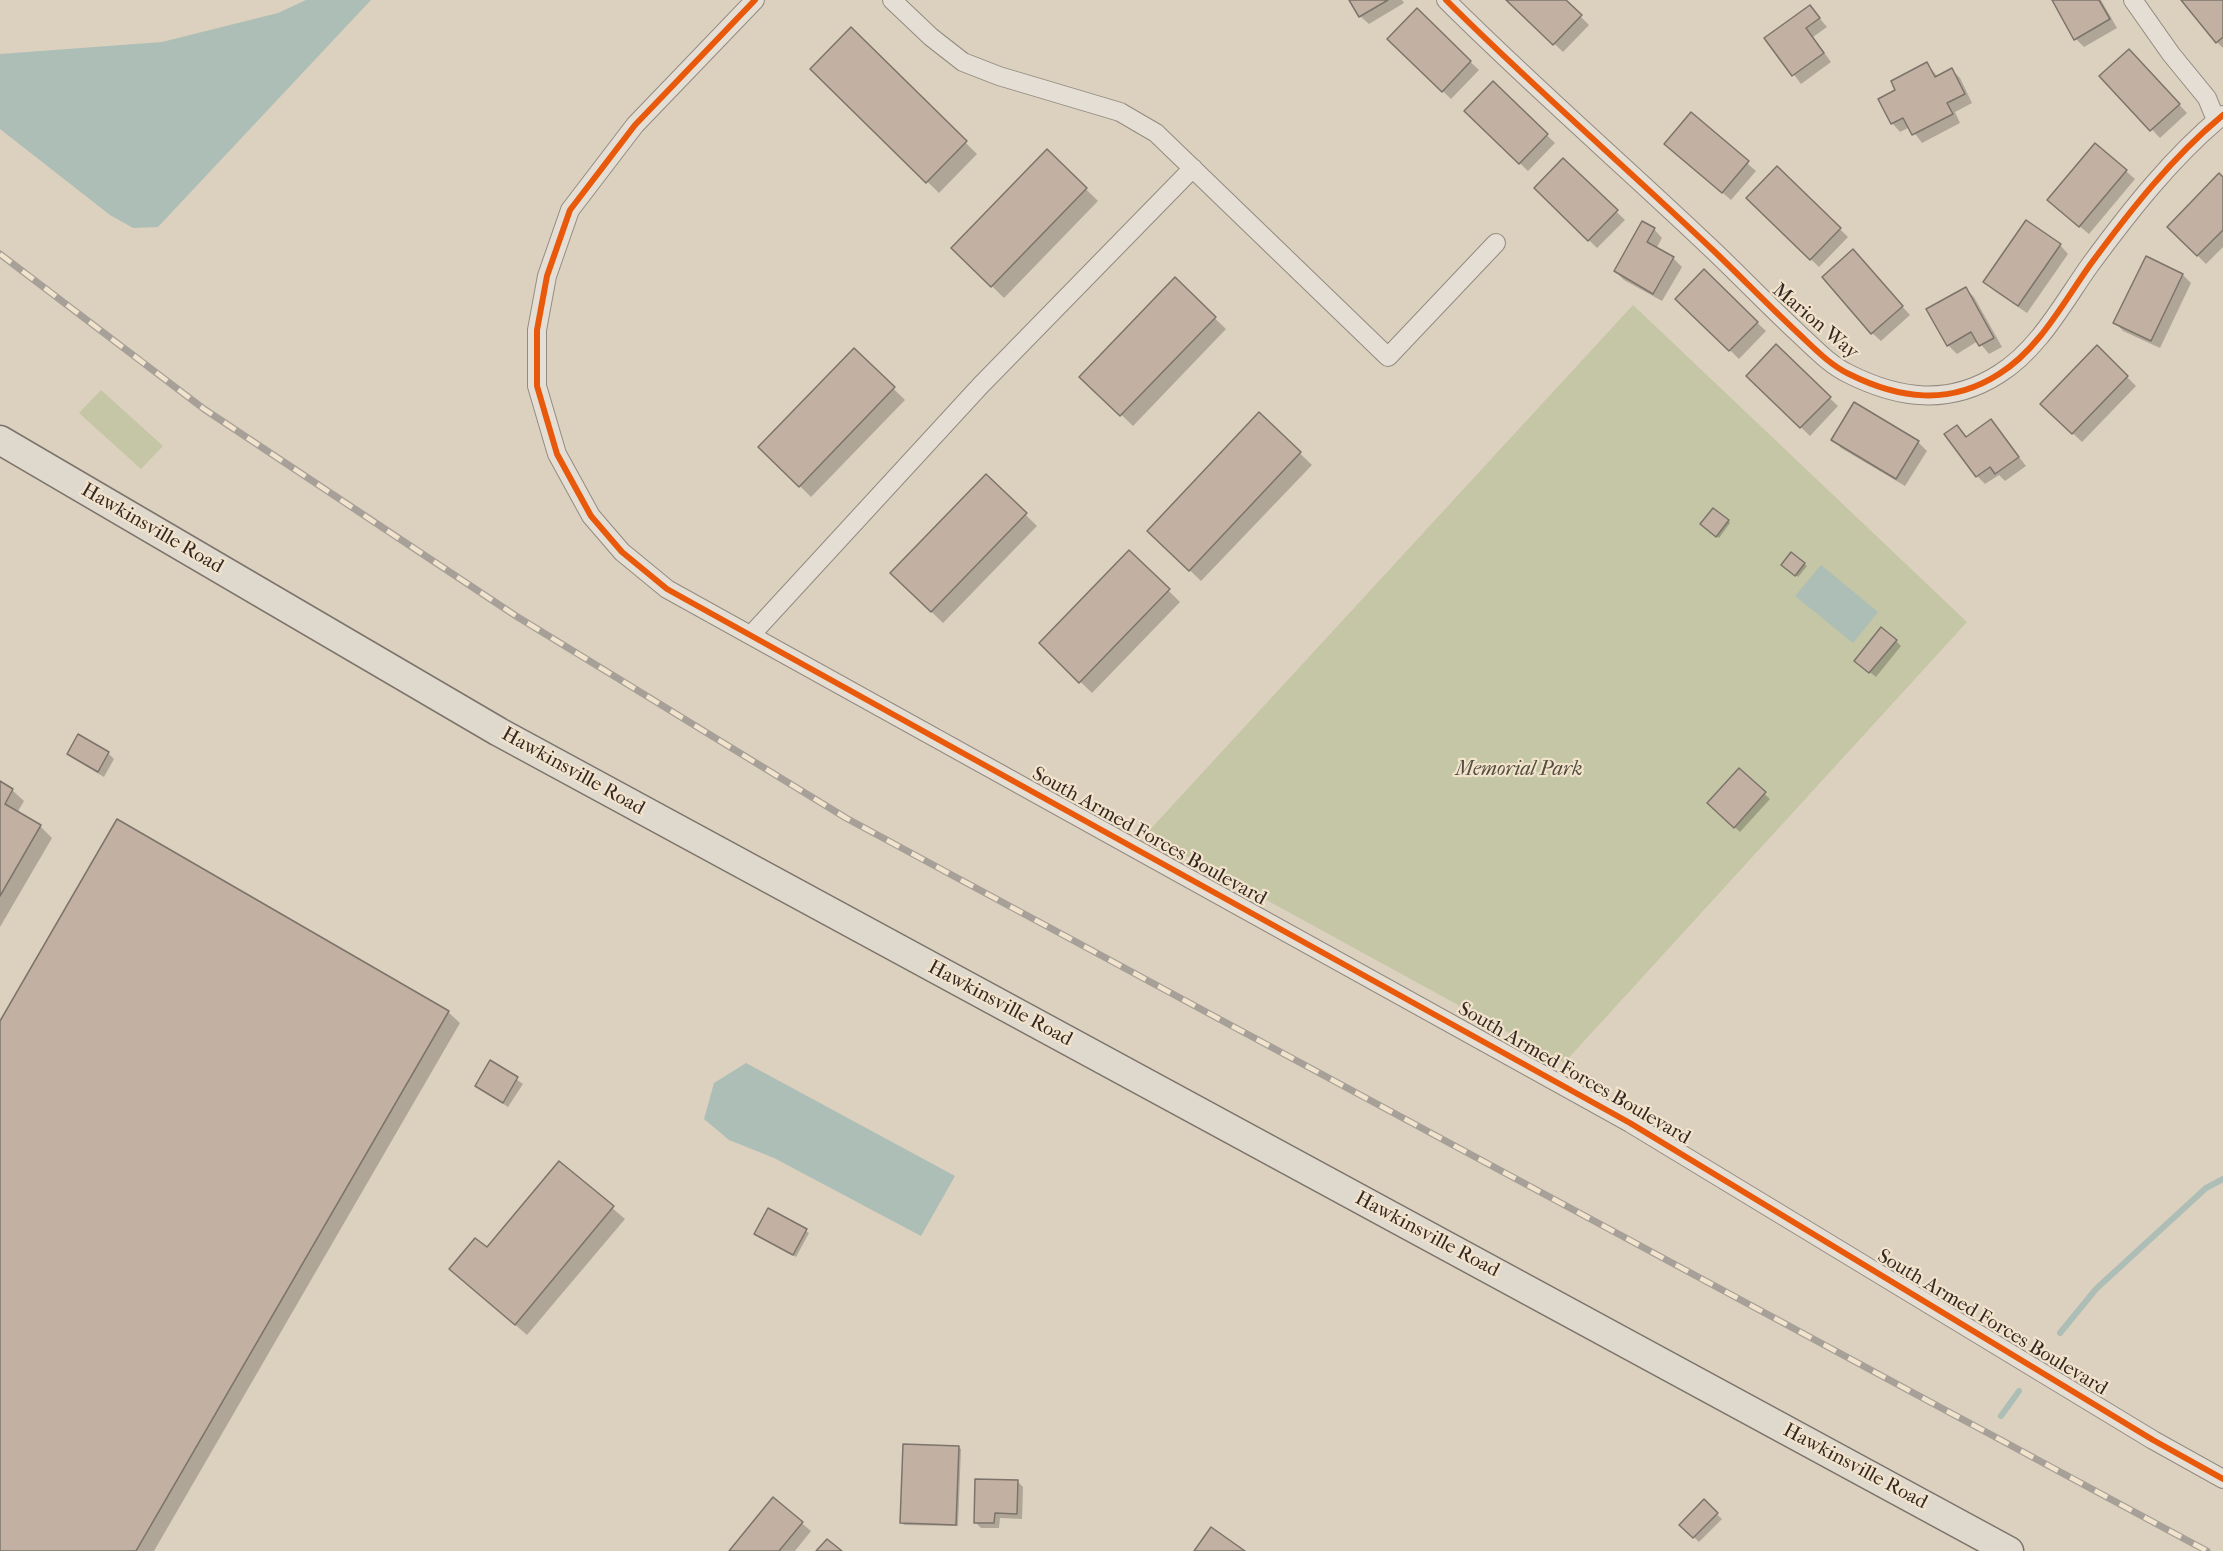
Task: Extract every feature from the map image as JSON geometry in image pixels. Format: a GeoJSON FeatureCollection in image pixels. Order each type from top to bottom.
{"type":"FeatureCollection","features":[{"type":"Feature","properties":{"kind":"main road","name":"Hawkinsville Road"},"geometry":{"type":"LineString","coordinates":[[0,440],[500,732],[2009,1551]]}},
{"type":"Feature","properties":{"kind":"street","name":"South Armed Forces Boulevard"},"geometry":{"type":"LineString","coordinates":[[754,0],[635,125],[570,210],[547,276],[537,330],[537,386],[557,454],[591,516],[622,552],[667,589],[1630,1123],[2152,1440],[2223,1479]]}},
{"type":"Feature","properties":{"kind":"street"},"geometry":{"type":"LineString","coordinates":[[891,0],[931,37],[963,62],[999,76],[1120,112],[1156,133],[1388,357],[1496,243]]}},
{"type":"Feature","properties":{"kind":"street","name":"Marion Way"},"geometry":{"type":"LineString","coordinates":[[1446,0],[1809,343],[1847,373],[1891,392],[1937,395],[1959,391],[1980,384],[2000,373],[2018,359],[2035,343],[2093,262],[2142,200],[2191,144],[2220,118]]}},
{"type":"Feature","properties":{"kind":"street"},"geometry":{"type":"LineString","coordinates":[[2133,0],[2220,118]]}},
{"type":"Feature","properties":{"kind":"street"},"geometry":{"type":"LineString","coordinates":[[751,635],[981,385],[1193,168]]}},
{"type":"Feature","properties":{"kind":"green space","name":"Memorial Park"},"geometry":{"type":"Polygon","coordinates":[[[1633,305],[1967,622],[1564,1063],[1146,834],[1633,305]]]}},
{"type":"Feature","properties":{"kind":"green space"},"geometry":{"type":"Polygon","coordinates":[[[101,390],[163,446],[141,469],[79,413],[101,390]]]}},
{"type":"Feature","properties":{"kind":"shaded area"},"geometry":{"type":"Polygon","coordinates":[[[306,0],[371,0],[158,227],[133,228],[110,215],[0,129],[0,54],[162,42],[278,13],[306,0]]]}},
{"type":"Feature","properties":{"kind":"shaded area"},"geometry":{"type":"Polygon","coordinates":[[[1821,565],[1878,612],[1853,643],[1795,596],[1821,565]]]}},
{"type":"Feature","properties":{"kind":"shaded area"},"geometry":{"type":"Polygon","coordinates":[[[746,1063],[955,1176],[921,1236],[774,1158],[729,1140],[704,1119],[714,1083],[746,1063]]]}},
{"type":"Feature","properties":{"kind":"building"},"geometry":{"type":"Polygon","coordinates":[[[1349,0],[1388,0],[1359,17],[1349,0]]]}},
{"type":"Feature","properties":{"kind":"building"},"geometry":{"type":"Polygon","coordinates":[[[1506,0],[1566,0],[1582,15],[1553,45],[1506,0]]]}},
{"type":"Feature","properties":{"kind":"building"},"geometry":{"type":"Polygon","coordinates":[[[2052,0],[2099,0],[2110,19],[2074,40],[2052,0]]]}},
{"type":"Feature","properties":{"kind":"building"},"geometry":{"type":"Polygon","coordinates":[[[2181,0],[2223,0],[2223,37],[2216,43],[2181,0]]]}},
{"type":"Feature","properties":{"kind":"building"},"geometry":{"type":"Polygon","coordinates":[[[1810,5],[1820,18],[1806,28],[1824,53],[1792,76],[1764,38],[1810,5]]]}},
{"type":"Feature","properties":{"kind":"building"},"geometry":{"type":"Polygon","coordinates":[[[1417,8],[1471,61],[1442,92],[1387,39],[1417,8]]]}},
{"type":"Feature","properties":{"kind":"building"},"geometry":{"type":"Polygon","coordinates":[[[851,27],[967,141],[926,183],[810,69],[851,27]]]}},
{"type":"Feature","properties":{"kind":"building"},"geometry":{"type":"Polygon","coordinates":[[[2129,49],[2180,104],[2150,131],[2099,76],[2129,49]]]}},
{"type":"Feature","properties":{"kind":"building"},"geometry":{"type":"Polygon","coordinates":[[[1927,62],[1935,77],[1952,68],[1965,94],[1947,103],[1953,114],[1912,135],[1903,118],[1891,124],[1878,99],[1895,90],[1891,81],[1927,62]]]}},
{"type":"Feature","properties":{"kind":"building"},"geometry":{"type":"Polygon","coordinates":[[[1493,81],[1548,134],[1519,164],[1464,111],[1493,81]]]}},
{"type":"Feature","properties":{"kind":"building"},"geometry":{"type":"Polygon","coordinates":[[[1691,112],[1749,161],[1722,193],[1664,144],[1691,112]]]}},
{"type":"Feature","properties":{"kind":"building"},"geometry":{"type":"Polygon","coordinates":[[[2095,143],[2127,170],[2079,227],[2047,200],[2095,143]]]}},
{"type":"Feature","properties":{"kind":"building"},"geometry":{"type":"Polygon","coordinates":[[[1047,149],[1087,188],[991,287],[951,248],[1047,149]]]}},
{"type":"Feature","properties":{"kind":"building"},"geometry":{"type":"Polygon","coordinates":[[[1563,158],[1618,210],[1588,241],[1534,188],[1563,158]]]}},
{"type":"Feature","properties":{"kind":"building"},"geometry":{"type":"Polygon","coordinates":[[[1777,166],[1841,228],[1810,260],[1746,198],[1777,166]]]}},
{"type":"Feature","properties":{"kind":"building"},"geometry":{"type":"Polygon","coordinates":[[[2219,173],[2223,177],[2223,230],[2197,256],[2167,227],[2219,173]]]}},
{"type":"Feature","properties":{"kind":"building"},"geometry":{"type":"Polygon","coordinates":[[[2026,220],[2061,244],[2018,306],[1983,282],[2026,220]]]}},
{"type":"Feature","properties":{"kind":"building"},"geometry":{"type":"Polygon","coordinates":[[[1642,221],[1655,228],[1647,242],[1674,257],[1653,294],[1614,271],[1642,221]]]}},
{"type":"Feature","properties":{"kind":"building"},"geometry":{"type":"Polygon","coordinates":[[[1853,249],[1903,306],[1871,334],[1822,277],[1853,249]]]}},
{"type":"Feature","properties":{"kind":"building"},"geometry":{"type":"Polygon","coordinates":[[[2146,256],[2183,274],[2151,341],[2113,323],[2146,256]]]}},
{"type":"Feature","properties":{"kind":"building"},"geometry":{"type":"Polygon","coordinates":[[[1704,269],[1758,322],[1729,351],[1675,299],[1704,269]]]}},
{"type":"Feature","properties":{"kind":"building"},"geometry":{"type":"Polygon","coordinates":[[[1175,277],[1216,317],[1120,416],[1079,377],[1175,277]]]}},
{"type":"Feature","properties":{"kind":"building"},"geometry":{"type":"Polygon","coordinates":[[[1966,287],[1994,338],[1979,346],[1971,332],[1947,346],[1926,309],[1966,287]]]}},
{"type":"Feature","properties":{"kind":"building"},"geometry":{"type":"Polygon","coordinates":[[[1776,344],[1831,397],[1800,428],[1746,376],[1776,344]]]}},
{"type":"Feature","properties":{"kind":"building"},"geometry":{"type":"Polygon","coordinates":[[[2097,345],[2128,376],[2072,434],[2040,404],[2097,345]]]}},
{"type":"Feature","properties":{"kind":"building"},"geometry":{"type":"Polygon","coordinates":[[[854,348],[895,387],[799,487],[758,447],[854,348]]]}},
{"type":"Feature","properties":{"kind":"building"},"geometry":{"type":"Polygon","coordinates":[[[1854,402],[1919,441],[1896,479],[1831,440],[1854,402]]]}},
{"type":"Feature","properties":{"kind":"building"},"geometry":{"type":"Polygon","coordinates":[[[1259,412],[1301,452],[1189,571],[1147,531],[1259,412]]]}},
{"type":"Feature","properties":{"kind":"building"},"geometry":{"type":"Polygon","coordinates":[[[1991,419],[2019,457],[1995,474],[1990,467],[1976,477],[1944,434],[1957,425],[1966,437],[1991,419]]]}},
{"type":"Feature","properties":{"kind":"building"},"geometry":{"type":"Polygon","coordinates":[[[986,474],[1027,513],[931,612],[890,573],[986,474]]]}},
{"type":"Feature","properties":{"kind":"building"},"geometry":{"type":"Polygon","coordinates":[[[1713,508],[1729,520],[1716,537],[1700,524],[1713,508]]]}},
{"type":"Feature","properties":{"kind":"building"},"geometry":{"type":"Polygon","coordinates":[[[1129,550],[1170,589],[1079,683],[1039,643],[1129,550]]]}},
{"type":"Feature","properties":{"kind":"building"},"geometry":{"type":"Polygon","coordinates":[[[1791,552],[1805,563],[1795,576],[1781,565],[1791,552]]]}},
{"type":"Feature","properties":{"kind":"building"},"geometry":{"type":"Polygon","coordinates":[[[1881,627],[1897,640],[1869,673],[1854,661],[1881,627]]]}},
{"type":"Feature","properties":{"kind":"building"},"geometry":{"type":"Polygon","coordinates":[[[78,734],[109,752],[98,772],[67,754],[78,734]]]}},
{"type":"Feature","properties":{"kind":"building"},"geometry":{"type":"Polygon","coordinates":[[[1739,768],[1766,792],[1734,828],[1707,803],[1739,768]]]}},
{"type":"Feature","properties":{"kind":"building"},"geometry":{"type":"Polygon","coordinates":[[[0,781],[13,789],[5,804],[41,825],[0,896],[0,781]]]}},
{"type":"Feature","properties":{"kind":"building"},"geometry":{"type":"Polygon","coordinates":[[[117,819],[449,1011],[136,1551],[0,1551],[0,1021],[117,819]]]}},
{"type":"Feature","properties":{"kind":"building"},"geometry":{"type":"Polygon","coordinates":[[[490,1060],[518,1077],[503,1103],[475,1086],[490,1060]]]}},
{"type":"Feature","properties":{"kind":"building"},"geometry":{"type":"Polygon","coordinates":[[[559,1161],[614,1206],[515,1325],[449,1269],[475,1238],[487,1247],[559,1161]]]}},
{"type":"Feature","properties":{"kind":"building"},"geometry":{"type":"Polygon","coordinates":[[[768,1208],[807,1229],[793,1255],[754,1234],[768,1208]]]}},
{"type":"Feature","properties":{"kind":"building"},"geometry":{"type":"Polygon","coordinates":[[[903,1444],[959,1446],[956,1525],[900,1523],[903,1444]]]}},
{"type":"Feature","properties":{"kind":"building"},"geometry":{"type":"Polygon","coordinates":[[[975,1479],[1018,1480],[1017,1514],[995,1513],[994,1523],[974,1523],[975,1479]]]}},
{"type":"Feature","properties":{"kind":"building"},"geometry":{"type":"Polygon","coordinates":[[[773,1497],[803,1522],[779,1551],[729,1551],[773,1497]]]}},
{"type":"Feature","properties":{"kind":"building"},"geometry":{"type":"Polygon","coordinates":[[[1704,1499],[1718,1513],[1693,1538],[1679,1525],[1704,1499]]]}},
{"type":"Feature","properties":{"kind":"building"},"geometry":{"type":"Polygon","coordinates":[[[1211,1527],[1245,1551],[1194,1551],[1211,1527]]]}},
{"type":"Feature","properties":{"kind":"building"},"geometry":{"type":"Polygon","coordinates":[[[827,1539],[842,1551],[816,1551],[827,1539]]]}},
{"type":"Feature","properties":{"kind":"waterway"},"geometry":{"type":"LineString","coordinates":[[2060,1333],[2096,1289],[2206,1188],[2223,1179]]}},
{"type":"Feature","properties":{"kind":"waterway"},"geometry":{"type":"LineString","coordinates":[[2001,1416],[2019,1391]]}},
{"type":"Feature","properties":{"kind":"railway"},"geometry":{"type":"LineString","coordinates":[[0,254],[204,409],[516,616],[846,818],[2207,1551]]}},
{"type":"Feature","properties":{"kind":"cycle path"},"geometry":{"type":"LineString","coordinates":[[755,0],[635,125],[570,210],[547,276],[537,330],[537,386],[557,454],[591,516],[622,552],[667,589],[1630,1123],[2153,1440],[2223,1479]]}},
{"type":"Feature","properties":{"kind":"cycle path"},"geometry":{"type":"LineString","coordinates":[[1446,0],[1716,253],[1822,356],[1849,374],[1886,389],[1905,393],[1943,395],[1961,391],[1980,384],[2013,364],[2038,339],[2090,265],[2152,186],[2186,149],[2223,115]]}}]}
